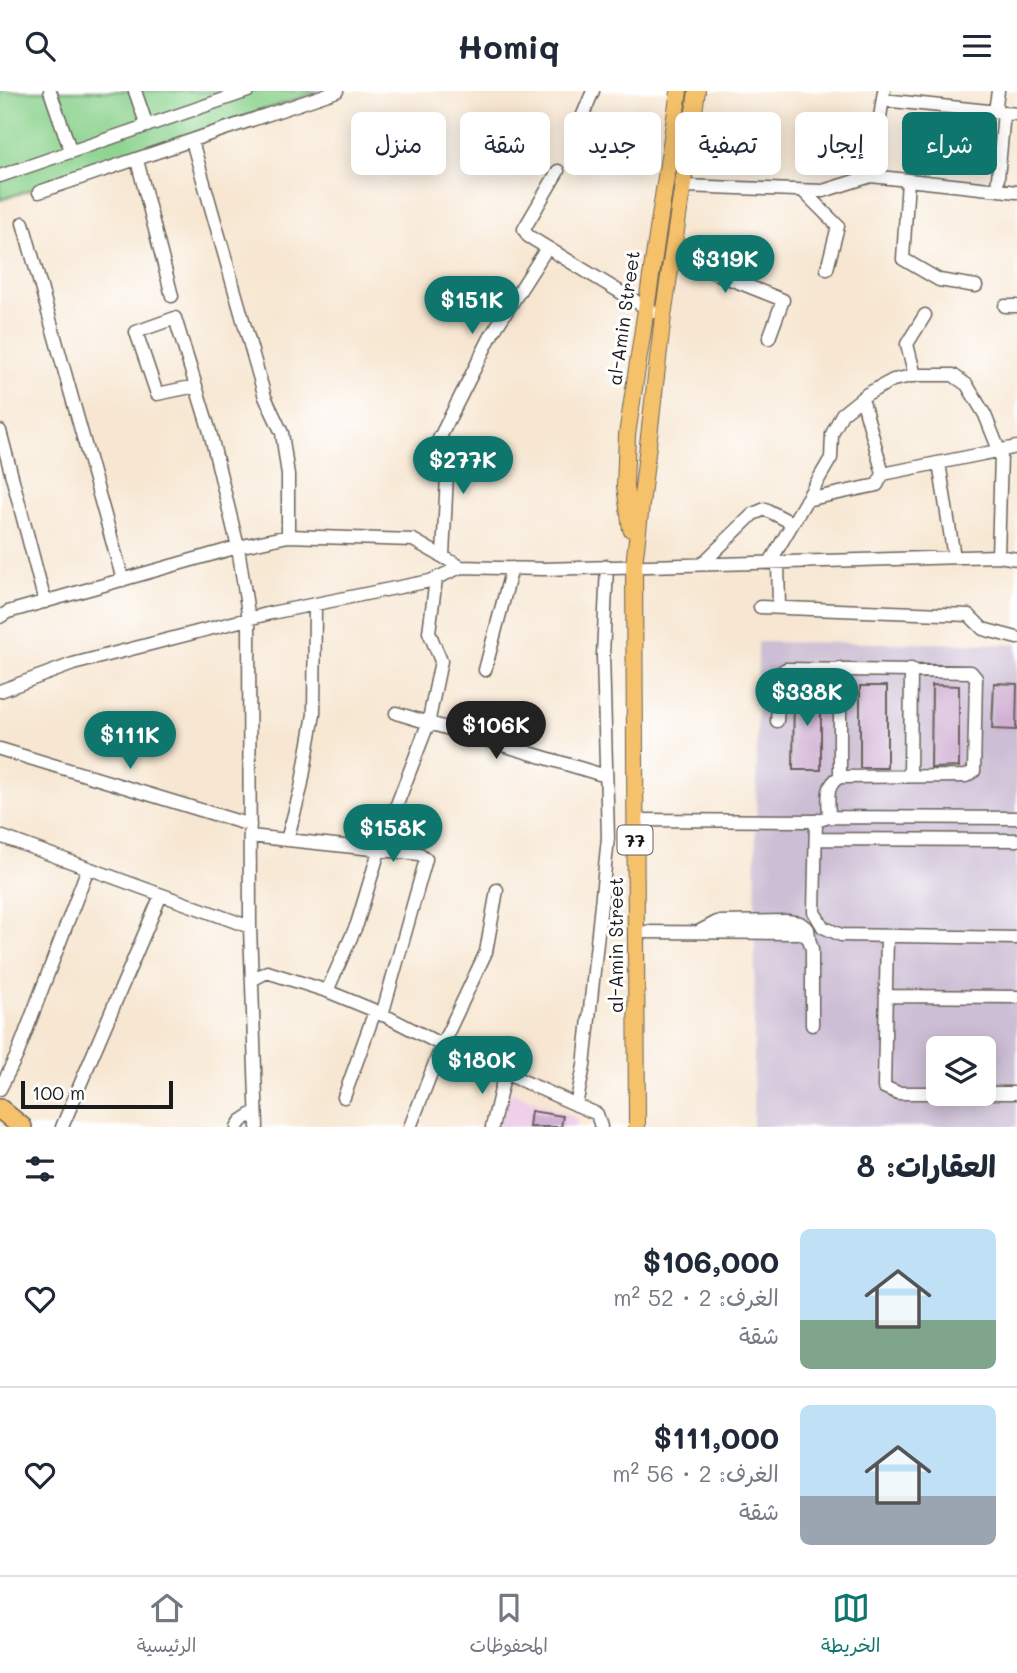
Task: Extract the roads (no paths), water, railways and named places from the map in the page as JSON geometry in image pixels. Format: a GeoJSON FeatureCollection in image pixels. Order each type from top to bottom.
{"type":"FeatureCollection","features":[{"type":"Feature","properties":{"kind":"highway"},"geometry":{"type":"LineString","coordinates":[[0,1109],[22,1127]]}},
{"type":"Feature","properties":{"kind":"main road","name":"al-Amin Street"},"geometry":{"type":"LineString","coordinates":[[637,1127],[634,559],[625,486],[627,448],[645,309],[679,91]]}},
{"type":"Feature","properties":{"kind":"main road","name":"al-Amin Street"},"geometry":{"type":"LineString","coordinates":[[634,559],[663,316],[697,91]]}},
{"type":"Feature","properties":{"kind":"street"},"geometry":{"type":"LineString","coordinates":[[50,91],[71,152]]}},
{"type":"Feature","properties":{"kind":"street"},"geometry":{"type":"LineString","coordinates":[[135,91],[147,126]]}},
{"type":"Feature","properties":{"kind":"street"},"geometry":{"type":"LineString","coordinates":[[0,176],[147,126],[226,94],[248,91]]}},
{"type":"Feature","properties":{"kind":"street"},"geometry":{"type":"LineString","coordinates":[[38,192],[337,91]]}},
{"type":"Feature","properties":{"kind":"street"},"geometry":{"type":"LineString","coordinates":[[584,112],[593,91]]}},
{"type":"Feature","properties":{"kind":"street"},"geometry":{"type":"LineString","coordinates":[[997,189],[1005,113],[998,91]]}},
{"type":"Feature","properties":{"kind":"street"},"geometry":{"type":"LineString","coordinates":[[871,176],[884,95],[924,97],[1005,113]]}},
{"type":"Feature","properties":{"kind":"street"},"geometry":{"type":"LineString","coordinates":[[192,141],[265,397],[282,433],[288,475],[288,537]]}},
{"type":"Feature","properties":{"kind":"street"},"geometry":{"type":"LineString","coordinates":[[137,160],[172,296]]}},
{"type":"Feature","properties":{"kind":"street"},"geometry":{"type":"LineString","coordinates":[[558,171],[524,229],[528,236],[645,309],[663,316]]}},
{"type":"Feature","properties":{"kind":"street"},"geometry":{"type":"LineString","coordinates":[[683,186],[823,191],[871,176],[1017,191]]}},
{"type":"Feature","properties":{"kind":"street"},"geometry":{"type":"LineString","coordinates":[[908,180],[903,259],[939,280],[976,286]]}},
{"type":"Feature","properties":{"kind":"street"},"geometry":{"type":"LineString","coordinates":[[803,191],[838,226],[827,269]]}},
{"type":"Feature","properties":{"kind":"street"},"geometry":{"type":"LineString","coordinates":[[23,223],[123,580]]}},
{"type":"Feature","properties":{"kind":"street"},"geometry":{"type":"LineString","coordinates":[[443,556],[447,475],[443,460],[435,447],[492,334],[547,248]]}},
{"type":"Feature","properties":{"kind":"street"},"geometry":{"type":"LineString","coordinates":[[672,255],[782,299],[769,338]]}},
{"type":"Feature","properties":{"kind":"street"},"geometry":{"type":"LineString","coordinates":[[915,376],[907,344],[925,315]]}},
{"type":"Feature","properties":{"kind":"street"},"geometry":{"type":"LineString","coordinates":[[196,386],[157,394],[136,332],[175,318],[196,386],[238,547],[249,620],[250,927],[257,1127]]}},
{"type":"Feature","properties":{"kind":"street"},"geometry":{"type":"LineString","coordinates":[[779,607],[774,562],[792,523],[831,458],[832,434],[842,414],[862,398],[893,380],[915,376],[953,375],[967,385],[985,415],[999,450],[998,556]]}},
{"type":"Feature","properties":{"kind":"street"},"geometry":{"type":"LineString","coordinates":[[806,500],[877,485],[883,474],[862,398]]}},
{"type":"Feature","properties":{"kind":"street"},"geometry":{"type":"LineString","coordinates":[[0,431],[5,471],[45,601]]}},
{"type":"Feature","properties":{"kind":"street"},"geometry":{"type":"LineString","coordinates":[[883,474],[1017,447]]}},
{"type":"Feature","properties":{"kind":"street"},"geometry":{"type":"LineString","coordinates":[[939,463],[954,557]]}},
{"type":"Feature","properties":{"kind":"street"},"geometry":{"type":"LineString","coordinates":[[702,563],[753,515],[765,509],[792,523]]}},
{"type":"Feature","properties":{"kind":"street"},"geometry":{"type":"LineString","coordinates":[[0,617],[45,601],[238,547],[288,537],[413,540],[461,567]]}},
{"type":"Feature","properties":{"kind":"street"},"geometry":{"type":"LineString","coordinates":[[0,691],[73,664],[249,620],[436,579],[461,567],[607,566],[634,559],[702,563],[998,556],[1017,559]]}},
{"type":"Feature","properties":{"kind":"street"},"geometry":{"type":"LineString","coordinates":[[576,1105],[584,1066],[608,838],[603,655],[607,566]]}},
{"type":"Feature","properties":{"kind":"street"},"geometry":{"type":"LineString","coordinates":[[485,670],[512,568]]}},
{"type":"Feature","properties":{"kind":"street"},"geometry":{"type":"LineString","coordinates":[[327,991],[357,924],[379,851],[428,724],[441,661],[429,632],[436,579]]}},
{"type":"Feature","properties":{"kind":"street"},"geometry":{"type":"LineString","coordinates":[[287,840],[301,787],[314,714],[315,605]]}},
{"type":"Feature","properties":{"kind":"street"},"geometry":{"type":"LineString","coordinates":[[760,607],[969,615],[983,629],[1017,638]]}},
{"type":"Feature","properties":{"kind":"street"},"geometry":{"type":"LineString","coordinates":[[777,721],[779,673],[786,669],[958,669],[971,672],[976,678],[977,759],[974,771],[966,776],[840,777],[828,788],[823,819],[816,839],[814,912],[823,927],[841,935],[1017,938]]}},
{"type":"Feature","properties":{"kind":"street"},"geometry":{"type":"LineString","coordinates":[[840,669],[840,777]]}},
{"type":"Feature","properties":{"kind":"street"},"geometry":{"type":"LineString","coordinates":[[910,776],[911,670]]}},
{"type":"Feature","properties":{"kind":"street"},"geometry":{"type":"LineString","coordinates":[[396,713],[606,776]]}},
{"type":"Feature","properties":{"kind":"street"},"geometry":{"type":"LineString","coordinates":[[0,748],[287,840],[420,854],[426,859],[379,1013],[344,1097]]}},
{"type":"Feature","properties":{"kind":"street"},"geometry":{"type":"LineString","coordinates":[[635,820],[1017,818]]}},
{"type":"Feature","properties":{"kind":"street"},"geometry":{"type":"LineString","coordinates":[[0,836],[250,927]]}},
{"type":"Feature","properties":{"kind":"street"},"geometry":{"type":"LineString","coordinates":[[816,839],[1017,840]]}},
{"type":"Feature","properties":{"kind":"street"},"geometry":{"type":"LineString","coordinates":[[0,1090],[17,1055],[88,868]]}},
{"type":"Feature","properties":{"kind":"street"},"geometry":{"type":"LineString","coordinates":[[410,1127],[442,1045],[486,952],[497,890]]}},
{"type":"Feature","properties":{"kind":"street"},"geometry":{"type":"LineString","coordinates":[[62,1127],[161,895]]}},
{"type":"Feature","properties":{"kind":"street"},"geometry":{"type":"LineString","coordinates":[[635,932],[802,933],[809,939],[812,1024]]}},
{"type":"Feature","properties":{"kind":"street"},"geometry":{"type":"LineString","coordinates":[[887,936],[884,1087],[898,1093],[926,1093]]}},
{"type":"Feature","properties":{"kind":"street"},"geometry":{"type":"LineString","coordinates":[[252,981],[267,972],[327,991],[597,1114],[601,1127]]}},
{"type":"Feature","properties":{"kind":"street"},"geometry":{"type":"LineString","coordinates":[[886,996],[1017,997]]}},
{"type":"Feature","properties":{"kind":"street"},"geometry":{"type":"LineString","coordinates":[[492,1127],[505,1073]]}},
{"type":"Feature","properties":{"kind":"street"},"geometry":{"type":"LineString","coordinates":[[996,1093],[1017,1093]]}},
{"type":"Feature","properties":{"kind":"street"},"geometry":{"type":"LineString","coordinates":[[237,1127],[255,1112]]}}]}
